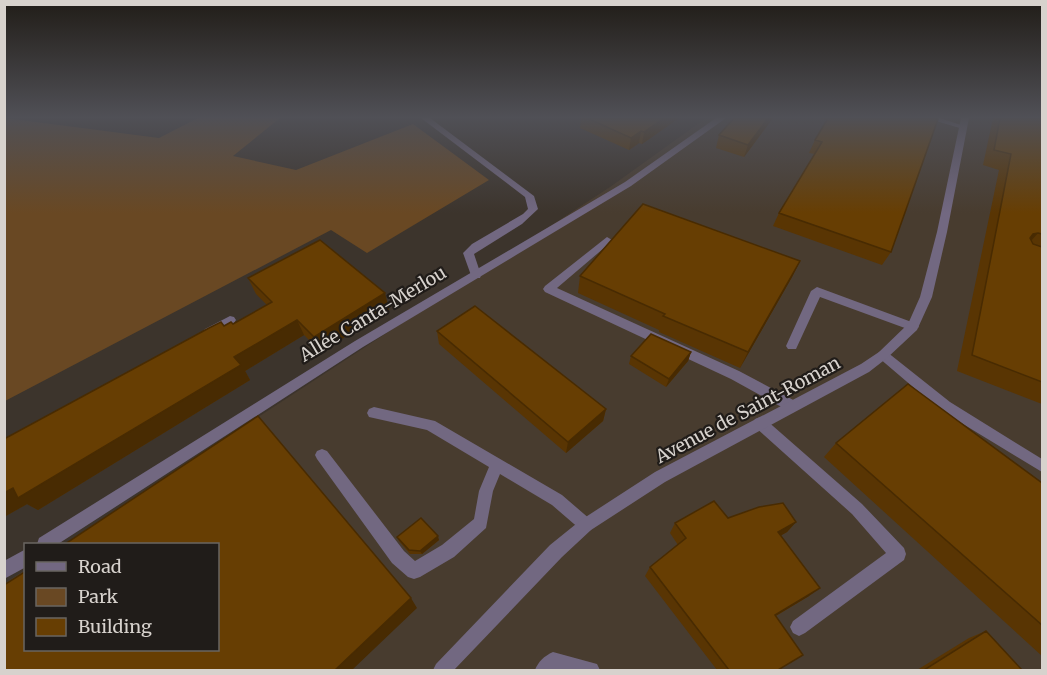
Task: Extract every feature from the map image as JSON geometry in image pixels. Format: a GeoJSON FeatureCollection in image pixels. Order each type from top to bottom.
{"type":"FeatureCollection","features":[{"type":"Feature","properties":{"kind":"street"},"geometry":{"type":"LineString","coordinates":[[467,150],[529,196],[533,209],[524,220],[481,242],[468,253],[476,275]]}},
{"type":"Feature","properties":{"kind":"street","name":"Allée Canta-Merlou"},"geometry":{"type":"LineString","coordinates":[[47,543],[359,344],[628,184],[677,150]]}},
{"type":"Feature","properties":{"kind":"street","name":"Avenue de Saint-Roman"},"geometry":{"type":"LineString","coordinates":[[442,670],[556,551],[586,525],[660,477],[865,368],[883,355],[913,327],[926,297],[958,150]]}},
{"type":"Feature","properties":{"kind":"street"},"geometry":{"type":"LineString","coordinates":[[607,240],[549,290],[735,375],[792,406]]}},
{"type":"Feature","properties":{"kind":"street"},"geometry":{"type":"LineString","coordinates":[[792,346],[817,291],[913,327]]}},
{"type":"Feature","properties":{"kind":"street"},"geometry":{"type":"LineString","coordinates":[[200,338],[230,320]]}},
{"type":"Feature","properties":{"kind":"street"},"geometry":{"type":"LineString","coordinates":[[883,355],[945,406],[1042,466]]}},
{"type":"Feature","properties":{"kind":"street"},"geometry":{"type":"LineString","coordinates":[[374,413],[430,425],[557,500],[586,525]]}},
{"type":"Feature","properties":{"kind":"street"},"geometry":{"type":"LineString","coordinates":[[760,423],[857,509],[898,554],[799,627]]}},
{"type":"Feature","properties":{"kind":"street"},"geometry":{"type":"LineString","coordinates":[[322,455],[398,557],[414,571],[448,551],[481,523],[486,491],[497,465]]}},
{"type":"Feature","properties":{"kind":"street"},"geometry":{"type":"LineString","coordinates":[[4,571],[24,558]]}},
{"type":"Feature","properties":{"kind":"street"},"geometry":{"type":"LineString","coordinates":[[544,670],[553,661],[591,670]]}},
{"type":"Feature","properties":{"kind":"shaded area"},"geometry":{"type":"Polygon","coordinates":[[[662,150],[1042,150],[1042,670],[5,670],[5,583],[24,571],[24,651],[219,651],[219,543],[66,543],[610,187],[662,150]]]}},
{"type":"Feature","properties":{"kind":"green space"},"geometry":{"type":"Polygon","coordinates":[[[5,150],[241,150],[233,156],[296,170],[348,150],[448,150],[489,180],[367,253],[331,230],[5,401],[5,150]]]}},
{"type":"Feature","properties":{"kind":"building"},"geometry":{"type":"Polygon","coordinates":[[[817,150],[927,150],[891,252],[779,213],[817,150]]]}},
{"type":"Feature","properties":{"kind":"building"},"geometry":{"type":"Polygon","coordinates":[[[994,150],[1042,150],[1042,234],[1033,234],[1030,238],[1033,244],[1042,247],[1042,382],[972,355],[1011,154],[994,150]]]}},
{"type":"Feature","properties":{"kind":"building"},"geometry":{"type":"Polygon","coordinates":[[[643,204],[800,261],[748,352],[663,316],[665,314],[580,276],[643,204]]]}},
{"type":"Feature","properties":{"kind":"building"},"geometry":{"type":"Polygon","coordinates":[[[320,240],[385,293],[314,337],[297,320],[234,357],[241,365],[18,498],[13,488],[4,493],[4,439],[209,328],[221,322],[224,326],[231,322],[233,324],[272,302],[248,278],[320,240]]]}},
{"type":"Feature","properties":{"kind":"building"},"geometry":{"type":"Polygon","coordinates":[[[475,306],[606,409],[568,442],[437,331],[475,306]]]}},
{"type":"Feature","properties":{"kind":"building"},"geometry":{"type":"Polygon","coordinates":[[[651,334],[691,352],[669,379],[631,356],[651,334]]]}},
{"type":"Feature","properties":{"kind":"building"},"geometry":{"type":"Polygon","coordinates":[[[908,384],[1042,483],[1042,625],[836,443],[908,384]]]}},
{"type":"Feature","properties":{"kind":"building"},"geometry":{"type":"Polygon","coordinates":[[[258,416],[411,598],[335,670],[4,670],[4,585],[24,572],[24,651],[219,651],[219,543],[67,543],[258,416]]]}},
{"type":"Feature","properties":{"kind":"building"},"geometry":{"type":"Polygon","coordinates":[[[714,501],[728,518],[759,507],[783,503],[796,522],[778,532],[820,588],[775,615],[803,655],[778,670],[729,670],[650,567],[686,538],[675,523],[714,501]]]}},
{"type":"Feature","properties":{"kind":"building"},"geometry":{"type":"Polygon","coordinates":[[[421,518],[438,536],[420,551],[409,550],[397,537],[421,518]]]}},
{"type":"Feature","properties":{"kind":"building"},"geometry":{"type":"Polygon","coordinates":[[[986,631],[1022,670],[924,670],[986,631]]]}}]}
